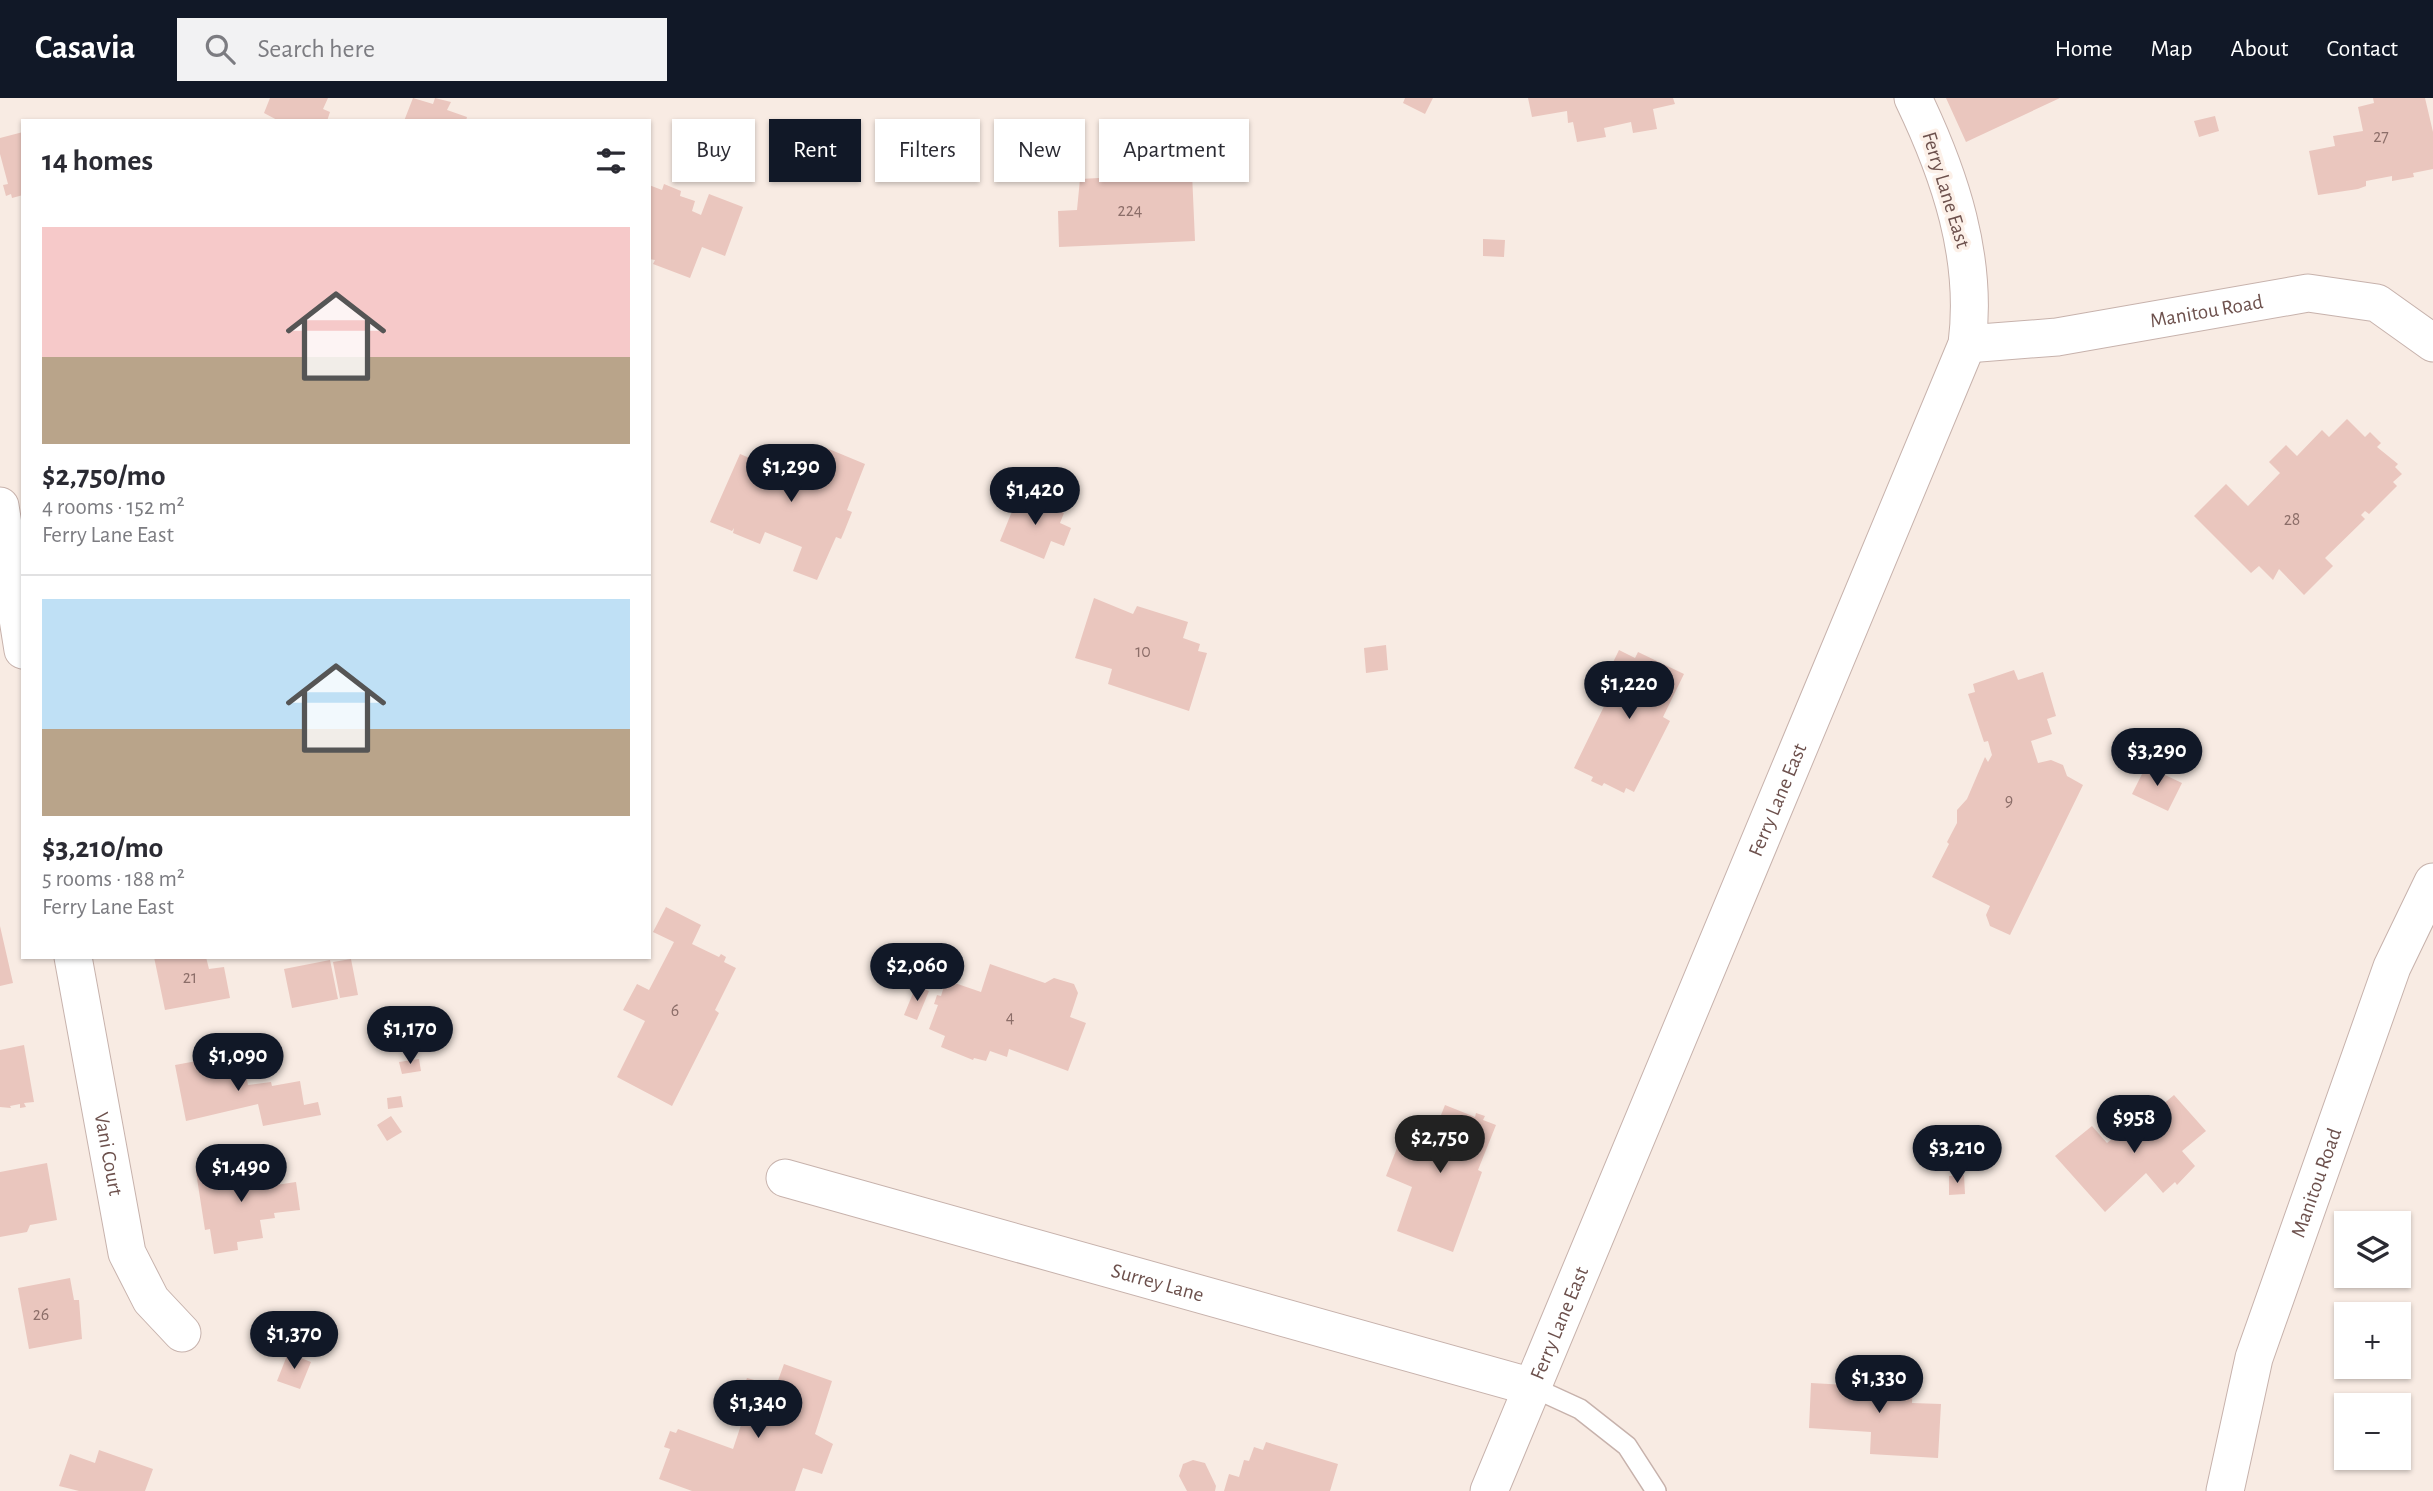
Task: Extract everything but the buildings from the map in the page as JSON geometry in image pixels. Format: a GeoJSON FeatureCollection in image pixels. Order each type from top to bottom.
{"type":"FeatureCollection","features":[{"type":"Feature","properties":{"kind":"street","name":"Ferry Lane East"},"geometry":{"type":"LineString","coordinates":[[1489,1491],[1967,344],[1972,306],[1961,231],[1939,157],[1913,98]]}},
{"type":"Feature","properties":{"kind":"street","name":"Manitou Road"},"geometry":{"type":"LineString","coordinates":[[1967,344],[2057,337],[2308,293],[2376,303],[2433,343]]}},
{"type":"Feature","properties":{"kind":"street"},"geometry":{"type":"LineString","coordinates":[[0,506],[21,637]]}},
{"type":"Feature","properties":{"kind":"street","name":"Manitou Road"},"geometry":{"type":"LineString","coordinates":[[2225,1491],[2254,1357],[2392,967],[2433,882]]}},
{"type":"Feature","properties":{"kind":"street","name":"Vani Court"},"geometry":{"type":"LineString","coordinates":[[73,959],[127,1253],[151,1300],[182,1334]]}},
{"type":"Feature","properties":{"kind":"street","name":"Surrey Lane"},"geometry":{"type":"LineString","coordinates":[[785,1178],[1532,1387]]}},
{"type":"Feature","properties":{"kind":"lane"},"geometry":{"type":"LineString","coordinates":[[1532,1387],[1580,1409],[1627,1446],[1656,1491]]}}]}
